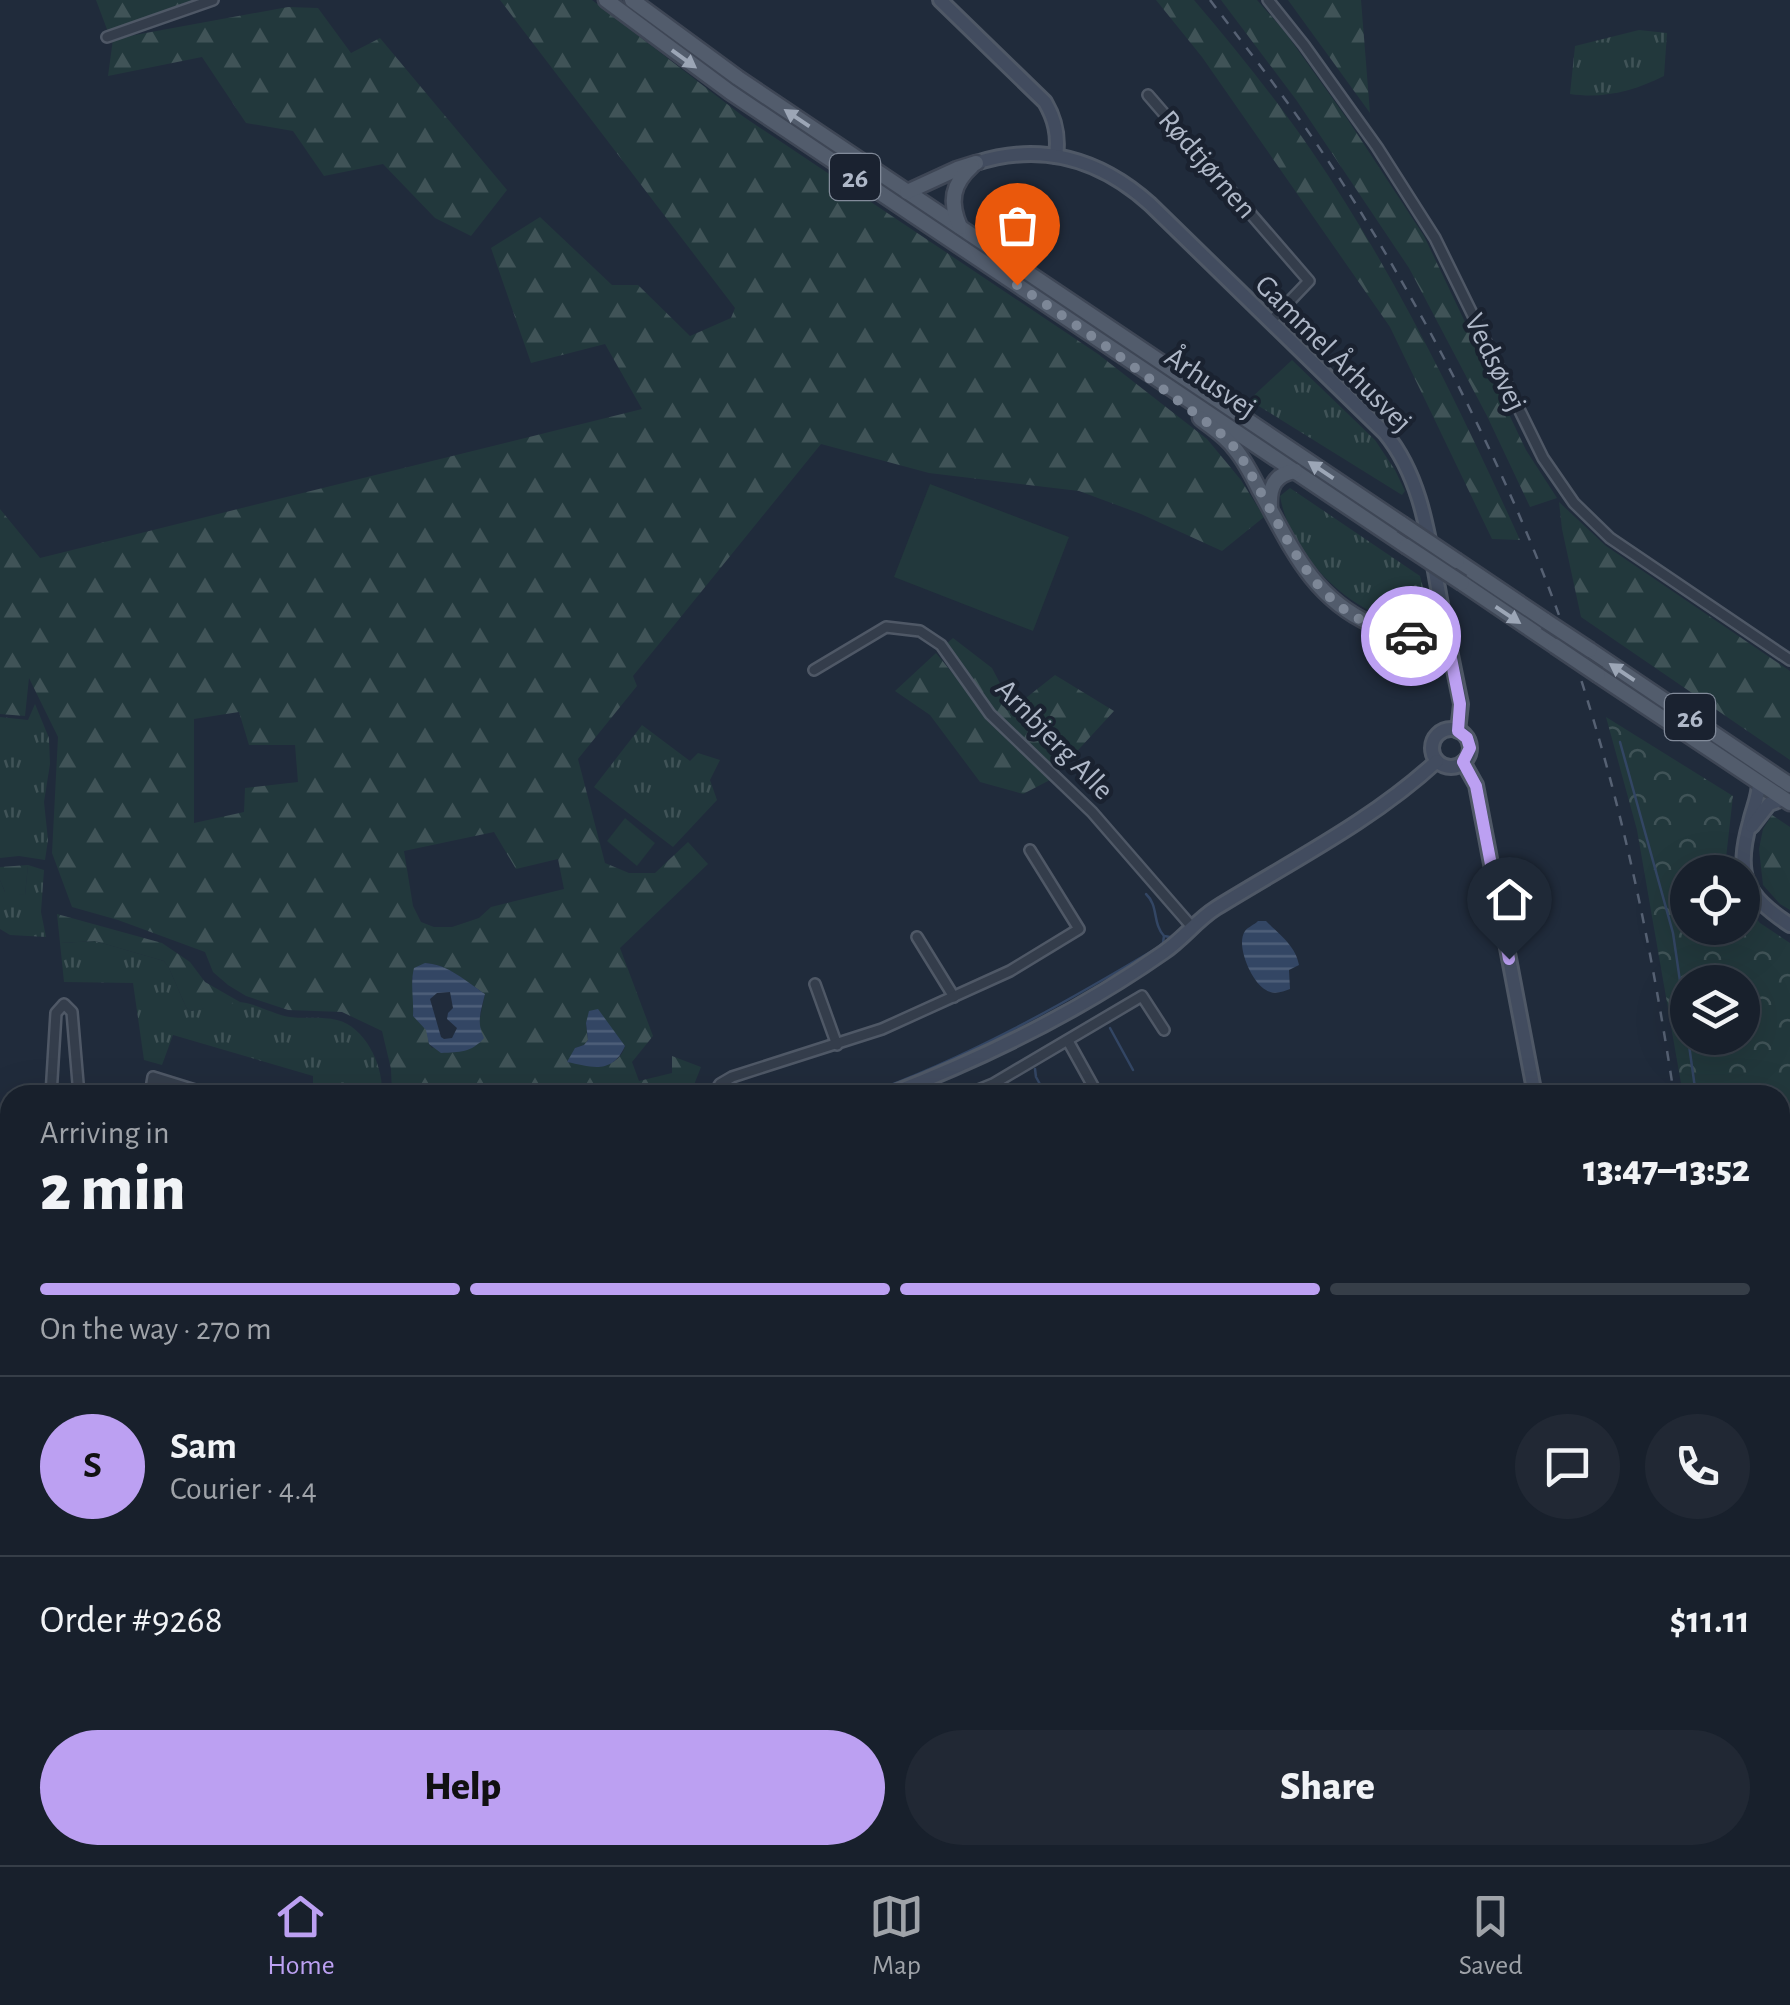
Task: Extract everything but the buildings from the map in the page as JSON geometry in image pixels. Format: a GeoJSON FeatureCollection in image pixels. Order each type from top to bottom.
{"type":"FeatureCollection","features":[{"type":"Feature","properties":{"kind":"main road","name":"Århusvej"},"geometry":{"type":"LineString","coordinates":[[606,0],[744,102],[1758,782],[1788,796]]}},
{"type":"Feature","properties":{"kind":"main road","name":"Århusvej"},"geometry":{"type":"LineString","coordinates":[[632,0],[738,78],[1590,650],[1788,796]]}},
{"type":"Feature","properties":{"kind":"main road"},"geometry":{"type":"LineString","coordinates":[[907,192],[976,163]]}},
{"type":"Feature","properties":{"kind":"main road"},"geometry":{"type":"LineString","coordinates":[[960,228],[954,210],[954,190],[976,163]]}},
{"type":"Feature","properties":{"kind":"main road"},"geometry":{"type":"LineString","coordinates":[[1109,346],[1225,438],[1242,458],[1307,574],[1346,611],[1404,635],[1447,638]]}},
{"type":"Feature","properties":{"kind":"main road"},"geometry":{"type":"LineString","coordinates":[[1272,510],[1272,485],[1282,474],[1295,471]]}},
{"type":"Feature","properties":{"kind":"street"},"geometry":{"type":"LineString","coordinates":[[106,37],[213,0]]}},
{"type":"Feature","properties":{"kind":"street","name":"Vedsøvej"},"geometry":{"type":"LineString","coordinates":[[1268,0],[1366,132],[1435,238],[1543,458],[1574,502],[1610,538],[1790,660]]}},
{"type":"Feature","properties":{"kind":"street"},"geometry":{"type":"LineString","coordinates":[[948,3],[1045,102],[1055,121],[1056,156]]}},
{"type":"Feature","properties":{"kind":"street","name":"Rødtjørnen"},"geometry":{"type":"LineString","coordinates":[[1148,95],[1309,281],[1270,322]]}},
{"type":"Feature","properties":{"kind":"street","name":"Gammel Århusvej"},"geometry":{"type":"LineString","coordinates":[[976,163],[1017,154],[1056,156],[1108,172],[1131,188],[1393,442],[1412,478],[1424,513],[1460,704],[1458,731]]}},
{"type":"Feature","properties":{"kind":"street","name":"Arnbjerg Alle"},"geometry":{"type":"LineString","coordinates":[[814,670],[886,627],[920,630],[941,645],[990,714],[1092,812],[1192,926]]}},
{"type":"Feature","properties":{"kind":"street"},"geometry":{"type":"LineString","coordinates":[[1447,730],[1458,731],[1469,743],[1469,754],[1463,762],[1450,766],[1437,760],[1432,745],[1437,735],[1447,730]]}},
{"type":"Feature","properties":{"kind":"street"},"geometry":{"type":"LineString","coordinates":[[912,1085],[1045,1024],[1106,988],[1167,950],[1212,910],[1389,802],[1437,760]]}},
{"type":"Feature","properties":{"kind":"street"},"geometry":{"type":"LineString","coordinates":[[1463,762],[1476,786],[1533,1085]]}},
{"type":"Feature","properties":{"kind":"street"},"geometry":{"type":"LineString","coordinates":[[1758,782],[1743,863],[1752,891],[1766,908],[1790,925]]}},
{"type":"Feature","properties":{"kind":"street"},"geometry":{"type":"LineString","coordinates":[[1746,837],[1770,804],[1788,796]]}},
{"type":"Feature","properties":{"kind":"street"},"geometry":{"type":"LineString","coordinates":[[719,1085],[732,1077],[882,1029],[1010,971],[1079,929],[1030,850]]}},
{"type":"Feature","properties":{"kind":"street"},"geometry":{"type":"LineString","coordinates":[[917,937],[954,997]]}},
{"type":"Feature","properties":{"kind":"street"},"geometry":{"type":"LineString","coordinates":[[816,984],[837,1045]]}},
{"type":"Feature","properties":{"kind":"street"},"geometry":{"type":"LineString","coordinates":[[1106,988],[1120,1010]]}},
{"type":"Feature","properties":{"kind":"street"},"geometry":{"type":"LineString","coordinates":[[993,1084],[1142,996],[1164,1030]]}},
{"type":"Feature","properties":{"kind":"street"},"geometry":{"type":"LineString","coordinates":[[52,1085],[56,1013],[64,1004],[72,1012],[78,1085]]}},
{"type":"Feature","properties":{"kind":"street"},"geometry":{"type":"LineString","coordinates":[[1068,1041],[1092,1085]]}},
{"type":"Feature","properties":{"kind":"street"},"geometry":{"type":"LineString","coordinates":[[151,1085],[152,1077],[178,1085]]}},
{"type":"Feature","properties":{"kind":"green space"},"geometry":{"type":"Polygon","coordinates":[[[96,0],[192,0],[108,32],[96,0]]]}},
{"type":"Feature","properties":{"kind":"green space"},"geometry":{"type":"Polygon","coordinates":[[[500,0],[592,0],[744,117],[1098,354],[1207,439],[1241,480],[1264,517],[1222,551],[1079,491],[929,473],[821,444],[633,676],[637,686],[578,759],[605,863],[629,873],[655,873],[688,842],[708,864],[620,948],[653,1036],[632,1062],[639,1081],[672,1073],[672,1056],[701,1067],[694,1085],[392,1085],[382,1031],[342,1012],[288,1010],[246,996],[213,972],[205,952],[72,907],[52,853],[58,737],[29,678],[25,716],[0,714],[0,509],[40,558],[642,409],[605,344],[531,363],[491,248],[540,217],[612,285],[638,285],[690,336],[731,318],[735,308],[500,0]],[[239,712],[194,719],[194,823],[244,812],[245,788],[298,782],[295,745],[249,745],[239,712]],[[494,832],[404,851],[413,906],[421,922],[452,927],[479,918],[491,907],[564,889],[558,859],[516,869],[494,832]],[[425,963],[412,978],[413,1016],[427,1030],[432,1048],[478,1027],[485,994],[456,974],[425,963]],[[586,1023],[588,1040],[575,1048],[596,1067],[621,1055],[625,1046],[615,1034],[586,1023]]]}},
{"type":"Feature","properties":{"kind":"green space"},"geometry":{"type":"Polygon","coordinates":[[[1156,0],[1194,0],[1311,150],[1371,244],[1424,341],[1520,540],[1492,539],[1390,327],[1202,57],[1156,0]]]}},
{"type":"Feature","properties":{"kind":"green space"},"geometry":{"type":"Polygon","coordinates":[[[1221,0],[1257,0],[1348,120],[1424,236],[1526,450],[1557,498],[1530,507],[1409,268],[1297,101],[1221,0]]]}},
{"type":"Feature","properties":{"kind":"green space"},"geometry":{"type":"Polygon","coordinates":[[[1288,0],[1361,0],[1370,113],[1288,0]]]}},
{"type":"Feature","properties":{"kind":"green space"},"geometry":{"type":"Polygon","coordinates":[[[288,7],[318,8],[351,53],[380,38],[507,190],[471,236],[435,218],[383,164],[324,176],[293,131],[246,123],[202,57],[108,76],[113,39],[288,7]]]}},
{"type":"Feature","properties":{"kind":"green space"},"geometry":{"type":"Polygon","coordinates":[[[1639,30],[1667,33],[1664,76],[1619,92],[1570,94],[1575,46],[1639,30]]]}},
{"type":"Feature","properties":{"kind":"green space"},"geometry":{"type":"Polygon","coordinates":[[[1292,360],[1375,440],[1395,470],[1405,491],[1402,495],[1249,400],[1292,360]]]}},
{"type":"Feature","properties":{"kind":"green space"},"geometry":{"type":"Polygon","coordinates":[[[930,484],[1069,537],[1033,631],[894,577],[930,484]]]}},
{"type":"Feature","properties":{"kind":"green space"},"geometry":{"type":"Polygon","coordinates":[[[1290,488],[1420,576],[1430,614],[1427,623],[1402,622],[1378,615],[1333,585],[1298,543],[1287,519],[1280,496],[1290,488]]]}},
{"type":"Feature","properties":{"kind":"green space"},"geometry":{"type":"Polygon","coordinates":[[[1559,502],[1606,546],[1790,671],[1790,760],[1581,617],[1559,502]]]}},
{"type":"Feature","properties":{"kind":"green space"},"geometry":{"type":"Polygon","coordinates":[[[953,638],[992,668],[1013,708],[1055,675],[1114,711],[1058,772],[994,712],[946,644],[953,638]]]}},
{"type":"Feature","properties":{"kind":"green space"},"geometry":{"type":"Polygon","coordinates":[[[936,653],[988,717],[1050,780],[1023,794],[980,782],[930,715],[895,691],[936,653]]]}},
{"type":"Feature","properties":{"kind":"green space"},"geometry":{"type":"Polygon","coordinates":[[[35,704],[49,738],[45,860],[0,858],[0,717],[28,720],[35,704]]]}},
{"type":"Feature","properties":{"kind":"green space"},"geometry":{"type":"Polygon","coordinates":[[[1606,717],[1733,796],[1726,855],[1670,855],[1670,945],[1760,945],[1760,923],[1790,943],[1790,1085],[1681,1085],[1676,1055],[1760,1055],[1760,965],[1670,965],[1670,1020],[1637,830],[1606,717]]]}},
{"type":"Feature","properties":{"kind":"green space"},"geometry":{"type":"Polygon","coordinates":[[[642,725],[690,761],[698,753],[720,760],[710,780],[717,800],[673,847],[594,787],[642,725]]]}},
{"type":"Feature","properties":{"kind":"green space"},"geometry":{"type":"Polygon","coordinates":[[[1772,815],[1790,827],[1790,910],[1763,885],[1759,849],[1763,829],[1772,815]]]}},
{"type":"Feature","properties":{"kind":"green space"},"geometry":{"type":"Polygon","coordinates":[[[625,818],[655,843],[637,866],[607,841],[625,818]]]}},
{"type":"Feature","properties":{"kind":"green space"},"geometry":{"type":"Polygon","coordinates":[[[28,865],[44,870],[41,912],[46,937],[10,935],[0,929],[0,880],[5,892],[25,895],[28,865]]]}},
{"type":"Feature","properties":{"kind":"green space"},"geometry":{"type":"Polygon","coordinates":[[[28,865],[25,895],[6,894],[0,867],[28,865]]]}},
{"type":"Feature","properties":{"kind":"green space"},"geometry":{"type":"Polygon","coordinates":[[[57,914],[162,943],[190,962],[205,982],[240,1002],[191,1011],[164,961],[95,941],[60,943],[57,914]]]}},
{"type":"Feature","properties":{"kind":"green space"},"geometry":{"type":"Polygon","coordinates":[[[95,941],[164,961],[191,1011],[237,1002],[290,1017],[331,1019],[347,1024],[365,1039],[382,1085],[313,1085],[313,1076],[173,1035],[162,1065],[144,1060],[133,983],[64,982],[60,943],[95,941]]]}},
{"type":"Feature","properties":{"kind":"water"},"geometry":{"type":"Polygon","coordinates":[[[1258,921],[1266,921],[1294,952],[1299,965],[1289,970],[1290,989],[1269,992],[1251,972],[1242,937],[1258,921]]]}},
{"type":"Feature","properties":{"kind":"water"},"geometry":{"type":"Polygon","coordinates":[[[425,963],[442,967],[485,994],[480,1022],[484,1038],[479,1043],[465,1051],[441,1053],[429,1044],[426,1030],[413,1016],[414,968],[425,963]],[[450,992],[437,993],[430,999],[444,1039],[452,1038],[457,1028],[447,1019],[453,1008],[450,992]]]}},
{"type":"Feature","properties":{"kind":"water"},"geometry":{"type":"Polygon","coordinates":[[[598,1009],[625,1046],[620,1055],[600,1067],[567,1062],[575,1048],[588,1040],[589,1011],[598,1009]]]}},
{"type":"Feature","properties":{"kind":"waterway"},"geometry":{"type":"LineString","coordinates":[[1620,742],[1673,933],[1678,965]]}},
{"type":"Feature","properties":{"kind":"waterway"},"geometry":{"type":"LineString","coordinates":[[1146,894],[1164,936]]}},
{"type":"Feature","properties":{"kind":"waterway"},"geometry":{"type":"LineString","coordinates":[[890,1085],[1014,1029],[1157,948],[1164,936],[1170,937]]}},
{"type":"Feature","properties":{"kind":"waterway"},"geometry":{"type":"LineString","coordinates":[[1110,1028],[1133,1070]]}},
{"type":"Feature","properties":{"kind":"waterway"},"geometry":{"type":"LineString","coordinates":[[1690,1055],[1695,1085]]}},
{"type":"Feature","properties":{"kind":"waterway"},"geometry":{"type":"LineString","coordinates":[[1035,1069],[1040,1085]]}},
{"type":"Feature","properties":{"kind":"railway"},"geometry":{"type":"LineString","coordinates":[[1210,0],[1314,140],[1385,252],[1470,410],[1533,547],[1568,641],[1613,789],[1647,941],[1672,1085]]}},
{"type":"Feature","properties":{"kind":"way so far"},"geometry":{"type":"LineString","coordinates":[[1017,285],[1109,346],[1225,438],[1242,458],[1307,574],[1327,595],[1362,620],[1411,636]]}},
{"type":"Feature","properties":{"kind":"route"},"geometry":{"type":"LineString","coordinates":[[1411,636],[1447,638],[1460,704],[1458,731],[1467,738],[1470,748],[1463,762],[1476,786],[1509,959]]}}]}
